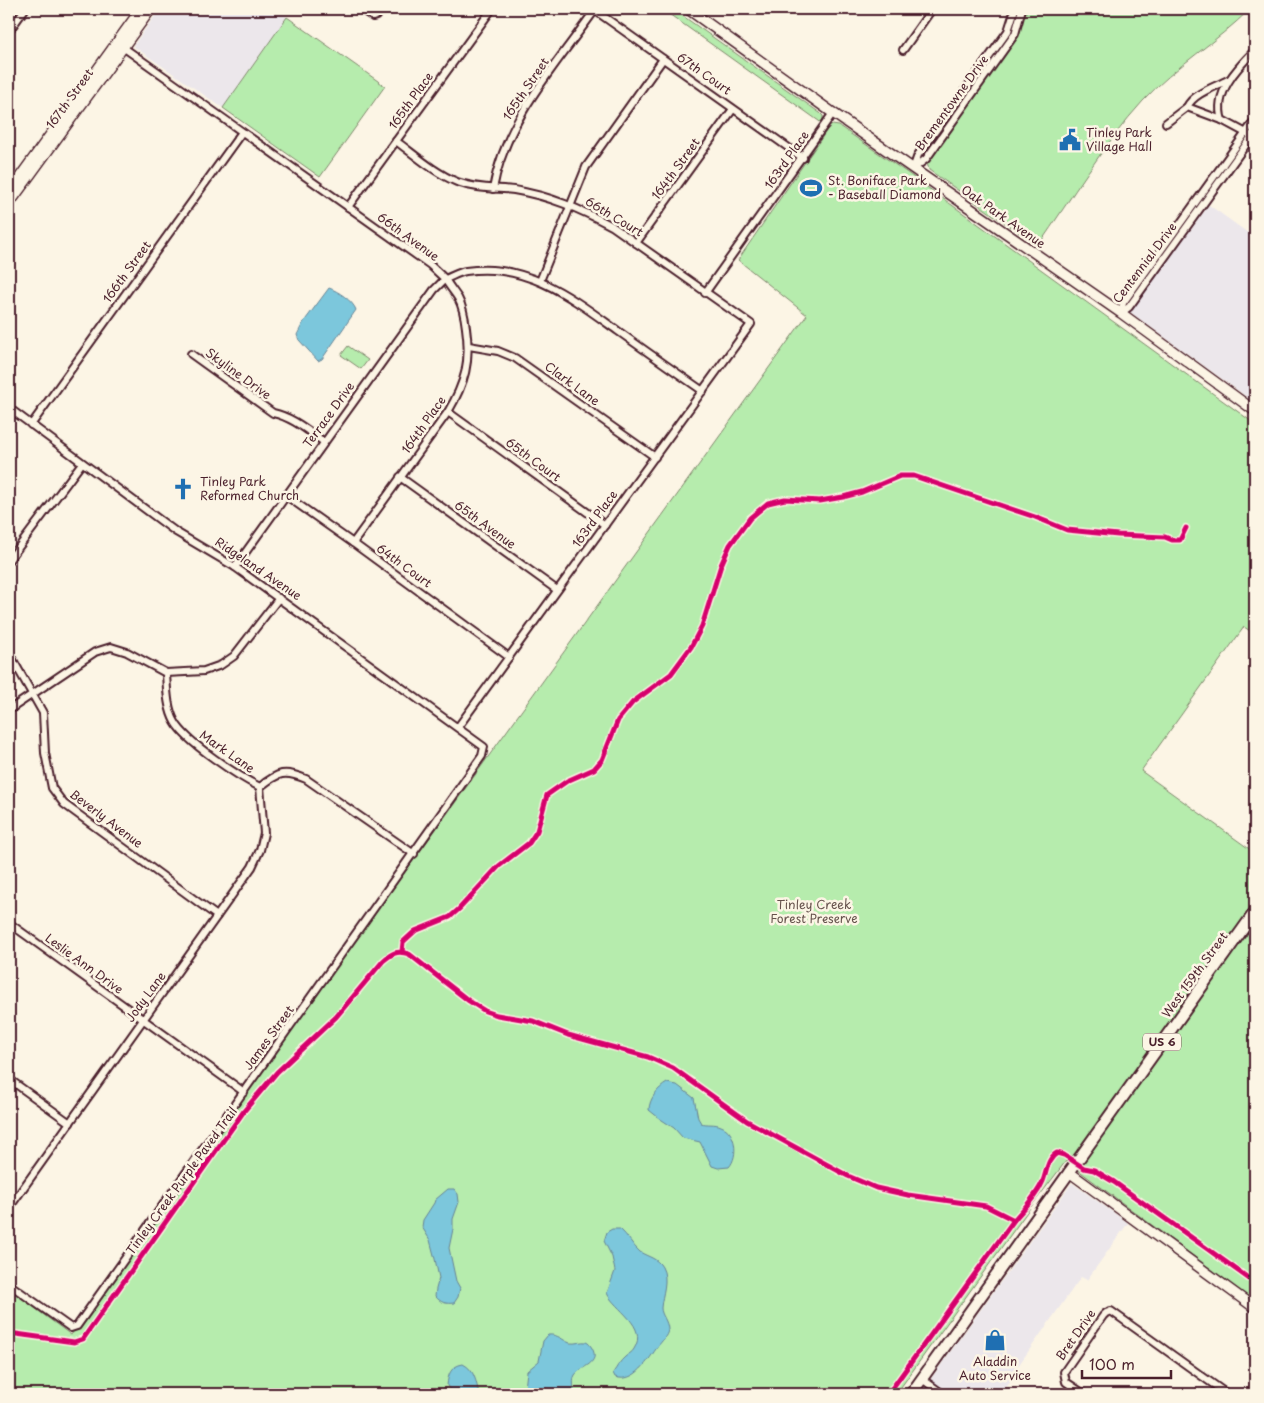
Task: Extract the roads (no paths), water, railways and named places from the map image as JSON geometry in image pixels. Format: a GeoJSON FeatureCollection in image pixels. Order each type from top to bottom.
{"type":"FeatureCollection","features":[{"type":"Feature","properties":{"kind":"main road","name":"West 159th Street"},"geometry":{"type":"LineString","coordinates":[[911,1394],[1255,912]]}},
{"type":"Feature","properties":{"kind":"street"},"geometry":{"type":"LineString","coordinates":[[9,32],[25,9]]}},
{"type":"Feature","properties":{"kind":"street","name":"167th Street"},"geometry":{"type":"LineString","coordinates":[[9,204],[120,45],[141,9]]}},
{"type":"Feature","properties":{"kind":"street","name":"167th Street"},"geometry":{"type":"LineString","coordinates":[[9,192],[120,45],[151,9]]}},
{"type":"Feature","properties":{"kind":"street"},"geometry":{"type":"LineString","coordinates":[[361,9],[373,17],[382,9]]}},
{"type":"Feature","properties":{"kind":"street","name":"165th Place"},"geometry":{"type":"LineString","coordinates":[[348,207],[492,9]]}},
{"type":"Feature","properties":{"kind":"street","name":"Oak Park Avenue"},"geometry":{"type":"LineString","coordinates":[[688,9],[833,113],[1121,313],[1255,411]]}},
{"type":"Feature","properties":{"kind":"street"},"geometry":{"type":"LineString","coordinates":[[903,50],[932,9]]}},
{"type":"Feature","properties":{"kind":"street","name":"Brementowne Drive"},"geometry":{"type":"LineString","coordinates":[[1001,48],[1015,9]]}},
{"type":"Feature","properties":{"kind":"street","name":"Brementowne Drive"},"geometry":{"type":"LineString","coordinates":[[913,169],[918,155],[1001,48],[1015,34],[1022,9]]}},
{"type":"Feature","properties":{"kind":"street","name":"67th Court"},"geometry":{"type":"LineString","coordinates":[[594,10],[802,158]]}},
{"type":"Feature","properties":{"kind":"street","name":"165th Street"},"geometry":{"type":"LineString","coordinates":[[494,189],[500,160],[518,120],[594,10]]}},
{"type":"Feature","properties":{"kind":"street","name":"66th Avenue"},"geometry":{"type":"LineString","coordinates":[[120,45],[430,265],[445,279],[465,271],[495,271],[518,274],[540,281],[573,298],[703,391]]}},
{"type":"Feature","properties":{"kind":"street"},"geometry":{"type":"LineString","coordinates":[[1222,120],[1218,110],[1228,80],[1255,50]]}},
{"type":"Feature","properties":{"kind":"street"},"geometry":{"type":"LineString","coordinates":[[540,281],[586,167],[663,59]]}},
{"type":"Feature","properties":{"kind":"street"},"geometry":{"type":"LineString","coordinates":[[1166,123],[1202,93],[1228,80]]}},
{"type":"Feature","properties":{"kind":"street"},"geometry":{"type":"LineString","coordinates":[[1187,107],[1222,120],[1252,135]]}},
{"type":"Feature","properties":{"kind":"street","name":"164th Street"},"geometry":{"type":"LineString","coordinates":[[636,243],[733,109]]}},
{"type":"Feature","properties":{"kind":"street","name":"163rd Place"},"geometry":{"type":"LineString","coordinates":[[705,293],[833,113]]}},
{"type":"Feature","properties":{"kind":"street","name":"Centennial Drive"},"geometry":{"type":"LineString","coordinates":[[1121,313],[1124,303],[1252,135],[1255,120]]}},
{"type":"Feature","properties":{"kind":"street","name":"166th Street"},"geometry":{"type":"LineString","coordinates":[[31,425],[242,132]]}},
{"type":"Feature","properties":{"kind":"street","name":"66th Court"},"geometry":{"type":"LineString","coordinates":[[396,141],[448,177],[470,186],[514,190],[570,204],[612,226],[751,324]]}},
{"type":"Feature","properties":{"kind":"street","name":"164th Place"},"geometry":{"type":"LineString","coordinates":[[353,542],[448,412],[459,393],[467,370],[469,346],[459,300],[445,279]]}},
{"type":"Feature","properties":{"kind":"street","name":"Terrace Drive"},"geometry":{"type":"LineString","coordinates":[[235,567],[434,290],[445,279]]}},
{"type":"Feature","properties":{"kind":"street","name":"163rd Place"},"geometry":{"type":"LineString","coordinates":[[458,727],[751,324]]}},
{"type":"Feature","properties":{"kind":"street","name":"Clark Lane"},"geometry":{"type":"LineString","coordinates":[[469,346],[498,351],[515,358],[655,457]]}},
{"type":"Feature","properties":{"kind":"street","name":"Skyline Drive"},"geometry":{"type":"LineString","coordinates":[[191,354],[273,413],[281,414],[293,420],[324,442]]}},
{"type":"Feature","properties":{"kind":"street","name":"Ridgeland Avenue"},"geometry":{"type":"LineString","coordinates":[[9,408],[176,532],[235,567],[458,727],[484,747],[482,756]]}},
{"type":"Feature","properties":{"kind":"street","name":"65th Court"},"geometry":{"type":"LineString","coordinates":[[448,412],[605,525]]}},
{"type":"Feature","properties":{"kind":"street"},"geometry":{"type":"LineString","coordinates":[[9,560],[82,463]]}},
{"type":"Feature","properties":{"kind":"street","name":"65th Avenue"},"geometry":{"type":"LineString","coordinates":[[400,477],[558,590]]}},
{"type":"Feature","properties":{"kind":"street","name":"64th Court"},"geometry":{"type":"LineString","coordinates":[[285,496],[353,542],[509,657]]}},
{"type":"Feature","properties":{"kind":"street"},"geometry":{"type":"LineString","coordinates":[[9,710],[95,652],[111,647],[127,652],[166,673],[204,671],[221,665],[240,650],[279,598]]}},
{"type":"Feature","properties":{"kind":"street","name":"Beverly Avenue"},"geometry":{"type":"LineString","coordinates":[[9,652],[43,713],[46,753],[52,788],[64,804],[218,916]]}},
{"type":"Feature","properties":{"kind":"street","name":"Mark Lane"},"geometry":{"type":"LineString","coordinates":[[166,673],[167,695],[175,722],[188,739],[260,787],[271,778],[281,774],[292,773],[306,779],[414,854]]}},
{"type":"Feature","properties":{"kind":"street","name":"James Street"},"geometry":{"type":"LineString","coordinates":[[9,1284],[71,1328],[77,1326],[482,756]]}},
{"type":"Feature","properties":{"kind":"street","name":"Jody Lane"},"geometry":{"type":"LineString","coordinates":[[9,1208],[252,867],[260,850],[264,833],[260,787]]}},
{"type":"Feature","properties":{"kind":"street","name":"Leslie Ann Drive"},"geometry":{"type":"LineString","coordinates":[[9,923],[244,1092]]}},
{"type":"Feature","properties":{"kind":"street"},"geometry":{"type":"LineString","coordinates":[[9,1079],[70,1123]]}},
{"type":"Feature","properties":{"kind":"street"},"geometry":{"type":"LineString","coordinates":[[1069,1172],[1255,1308]]}},
{"type":"Feature","properties":{"kind":"street","name":"Bret Drive"},"geometry":{"type":"LineString","coordinates":[[1084,1394],[1068,1383],[1064,1376],[1065,1369],[1103,1316],[1111,1311],[1227,1394]]}},
{"type":"Feature","properties":{"kind":"street"},"geometry":{"type":"LineString","coordinates":[[922,1379],[943,1394]]}},
{"type":"Feature","properties":{"kind":"water"},"geometry":{"type":"Polygon","coordinates":[[[329,288],[345,297],[356,310],[322,359],[318,361],[299,340],[297,335],[303,323],[329,288]]]}},
{"type":"Feature","properties":{"kind":"water"},"geometry":{"type":"Polygon","coordinates":[[[667,1083],[677,1085],[694,1098],[698,1118],[701,1123],[719,1125],[730,1133],[733,1138],[735,1151],[729,1167],[718,1168],[712,1166],[700,1142],[683,1138],[674,1128],[649,1110],[655,1094],[667,1083]]]}},
{"type":"Feature","properties":{"kind":"water"},"geometry":{"type":"Polygon","coordinates":[[[448,1189],[454,1189],[458,1194],[459,1202],[453,1219],[449,1248],[456,1281],[460,1288],[454,1303],[442,1302],[435,1296],[439,1278],[430,1240],[422,1227],[423,1220],[435,1200],[448,1189]]]}},
{"type":"Feature","properties":{"kind":"water"},"geometry":{"type":"Polygon","coordinates":[[[612,1229],[620,1229],[640,1252],[658,1262],[662,1267],[665,1277],[661,1308],[668,1327],[667,1334],[641,1369],[629,1377],[622,1378],[615,1377],[613,1373],[622,1360],[634,1349],[637,1333],[629,1318],[607,1293],[615,1271],[612,1257],[604,1241],[607,1232],[612,1229]]]}},
{"type":"Feature","properties":{"kind":"water"},"geometry":{"type":"Polygon","coordinates":[[[548,1335],[557,1336],[570,1343],[586,1342],[592,1348],[594,1358],[574,1377],[574,1394],[527,1394],[525,1389],[527,1371],[539,1361],[543,1341],[548,1335]]]}},
{"type":"Feature","properties":{"kind":"water"},"geometry":{"type":"Polygon","coordinates":[[[463,1364],[473,1373],[479,1394],[454,1394],[447,1386],[451,1371],[463,1364]]]}},
{"type":"Feature","properties":{"kind":"place","name":"Tinley Park Village Hall"},"geometry":{"type":"Point","coordinates":[1070,140]}},
{"type":"Feature","properties":{"kind":"place","name":"St. Boniface Park - Baseball Diamond"},"geometry":{"type":"Point","coordinates":[811,188]}},
{"type":"Feature","properties":{"kind":"place","name":"Tinley Park Reformed Church"},"geometry":{"type":"Point","coordinates":[183,489]}},
{"type":"Feature","properties":{"kind":"place","name":"Aladdin Auto Service"},"geometry":{"type":"Point","coordinates":[995,1340]}},
{"type":"Feature","properties":{"kind":"park label","name":"Tinley Creek Forest Preserve"},"geometry":{"type":"Point","coordinates":[814,912]}}]}
